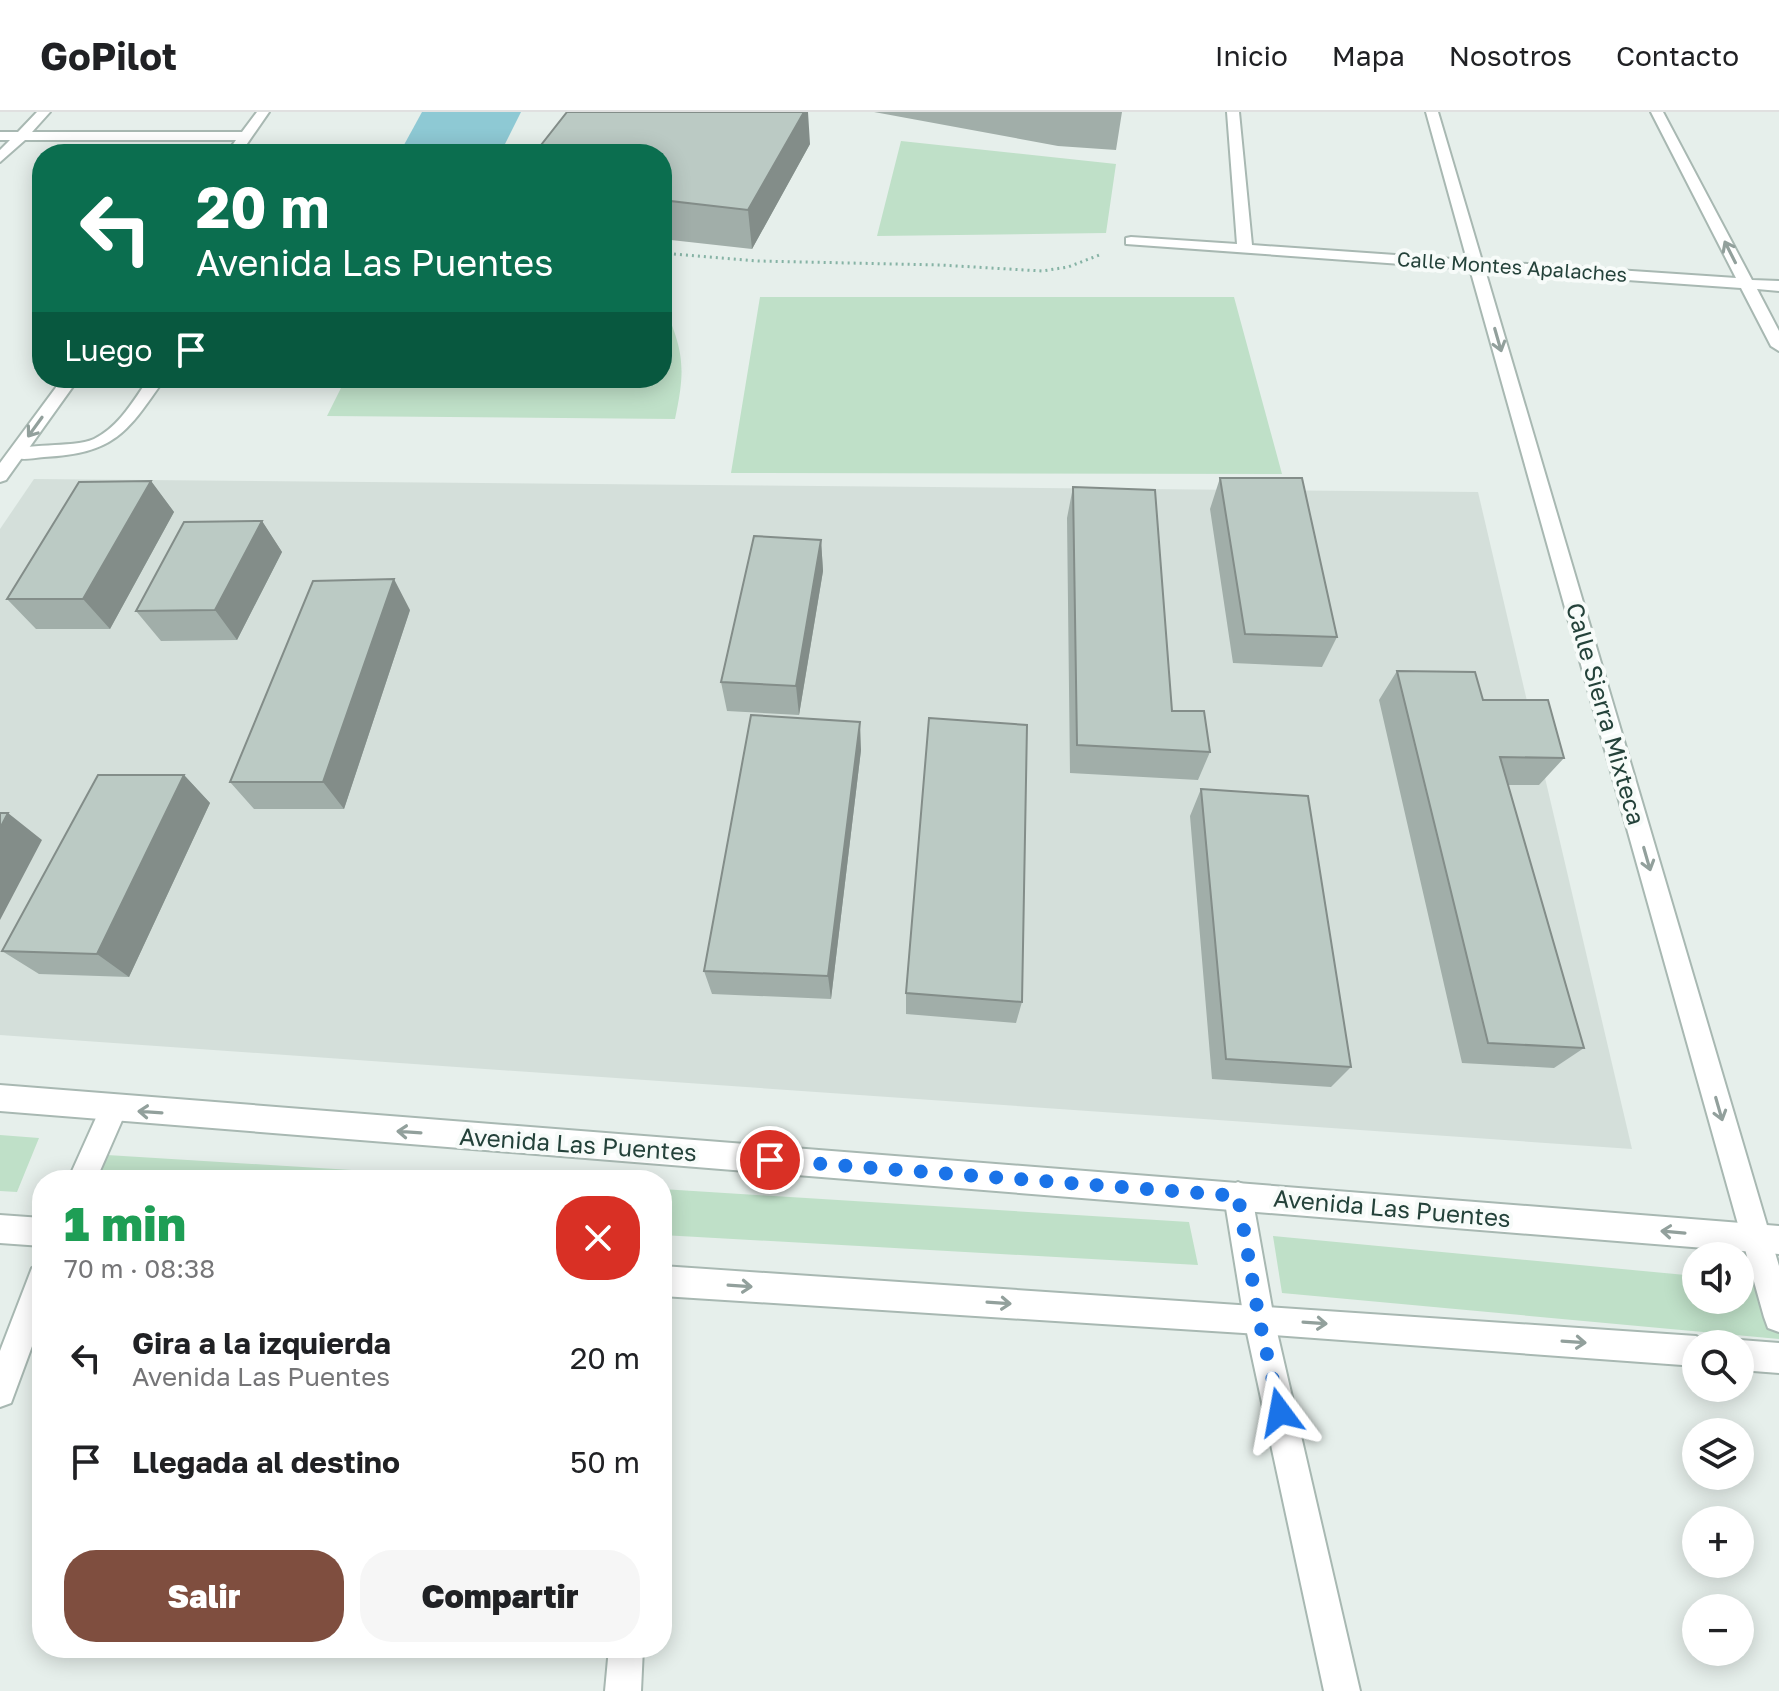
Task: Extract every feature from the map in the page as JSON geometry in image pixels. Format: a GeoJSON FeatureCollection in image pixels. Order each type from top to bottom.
{"type":"FeatureCollection","features":[{"type":"Feature","properties":{"kind":"street"},"geometry":{"type":"LineString","coordinates":[[0,158],[44,112]]}},
{"type":"Feature","properties":{"kind":"street"},"geometry":{"type":"LineString","coordinates":[[240,144],[263,112]]}},
{"type":"Feature","properties":{"kind":"street"},"geometry":{"type":"LineString","coordinates":[[1233,112],[1245,249]]}},
{"type":"Feature","properties":{"kind":"street","name":"Calle Sierra Mixteca"},"geometry":{"type":"LineString","coordinates":[[1432,112],[1768,1239],[1779,1317]]}},
{"type":"Feature","properties":{"kind":"street"},"geometry":{"type":"LineString","coordinates":[[1657,112],[1779,346]]}},
{"type":"Feature","properties":{"kind":"street"},"geometry":{"type":"LineString","coordinates":[[0,136],[246,136]]}},
{"type":"Feature","properties":{"kind":"street","name":"Calle Montes Apalaches"},"geometry":{"type":"LineString","coordinates":[[1131,241],[1779,286]]}},
{"type":"Feature","properties":{"kind":"street"},"geometry":{"type":"LineString","coordinates":[[0,476],[64,388]]}},
{"type":"Feature","properties":{"kind":"street","name":"Avenida Las Puentes"},"geometry":{"type":"LineString","coordinates":[[0,1098],[1768,1239]]}},
{"type":"Feature","properties":{"kind":"street"},"geometry":{"type":"LineString","coordinates":[[87,1170],[114,1109]]}},
{"type":"Feature","properties":{"kind":"street"},"geometry":{"type":"LineString","coordinates":[[1238,1196],[1259,1319],[1342,1691]]}},
{"type":"Feature","properties":{"kind":"street"},"geometry":{"type":"LineString","coordinates":[[0,1229],[32,1231]]}},
{"type":"Feature","properties":{"kind":"street"},"geometry":{"type":"LineString","coordinates":[[672,1282],[1682,1350]]}},
{"type":"Feature","properties":{"kind":"street"},"geometry":{"type":"LineString","coordinates":[[0,1392],[32,1305]]}},
{"type":"Feature","properties":{"kind":"street"},"geometry":{"type":"LineString","coordinates":[[1754,1356],[1779,1358]]}},
{"type":"Feature","properties":{"kind":"street"},"geometry":{"type":"LineString","coordinates":[[623,1691],[625,1658]]}},
{"type":"Feature","properties":{"kind":"lane"},"geometry":{"type":"LineString","coordinates":[[16,454],[80,451],[108,440],[128,420],[150,388]]}},
{"type":"Feature","properties":{"kind":"path"},"geometry":{"type":"LineString","coordinates":[[672,254],[758,261],[940,265],[1042,271],[1068,267],[1131,241]]}},
{"type":"Feature","properties":{"kind":"shaded area"},"geometry":{"type":"Polygon","coordinates":[[[34,479],[1478,492],[1632,1149],[0,1035],[0,529],[34,479]]]}},
{"type":"Feature","properties":{"kind":"green space"},"geometry":{"type":"Polygon","coordinates":[[[901,141],[1116,164],[1106,233],[877,236],[901,141]]]}},
{"type":"Feature","properties":{"kind":"green space"},"geometry":{"type":"Polygon","coordinates":[[[760,297],[1234,297],[1282,474],[731,473],[760,297]]]}},
{"type":"Feature","properties":{"kind":"green space"},"geometry":{"type":"Polygon","coordinates":[[[672,326],[679,347],[682,372],[675,419],[327,416],[341,388],[672,388],[672,326]]]}},
{"type":"Feature","properties":{"kind":"green space"},"geometry":{"type":"Polygon","coordinates":[[[0,1135],[39,1138],[17,1192],[0,1191],[0,1135]]]}},
{"type":"Feature","properties":{"kind":"green space"},"geometry":{"type":"Polygon","coordinates":[[[107,1155],[351,1170],[97,1170],[107,1155]]]}},
{"type":"Feature","properties":{"kind":"green space"},"geometry":{"type":"Polygon","coordinates":[[[672,1190],[1189,1222],[1198,1265],[672,1236],[672,1190]]]}},
{"type":"Feature","properties":{"kind":"green space"},"geometry":{"type":"Polygon","coordinates":[[[1273,1236],[1682,1275],[1682,1314],[1754,1314],[1754,1281],[1779,1283],[1779,1339],[1754,1337],[1754,1330],[1682,1330],[1282,1293],[1273,1236]]]}},
{"type":"Feature","properties":{"kind":"water"},"geometry":{"type":"Polygon","coordinates":[[[422,112],[521,112],[505,144],[404,144],[422,112]]]}},
{"type":"Feature","properties":{"kind":"building"},"geometry":{"type":"Polygon","coordinates":[[[567,112],[804,112],[748,210],[672,201],[672,144],[542,144],[567,112]]]}},
{"type":"Feature","properties":{"kind":"building"},"geometry":{"type":"Polygon","coordinates":[[[1220,478],[1302,478],[1337,637],[1245,634],[1220,478]]]}},
{"type":"Feature","properties":{"kind":"building"},"geometry":{"type":"Polygon","coordinates":[[[151,481],[83,599],[7,599],[79,482],[151,481]]]}},
{"type":"Feature","properties":{"kind":"building"},"geometry":{"type":"Polygon","coordinates":[[[1073,487],[1155,490],[1172,711],[1204,711],[1210,752],[1077,745],[1073,487]]]}},
{"type":"Feature","properties":{"kind":"building"},"geometry":{"type":"Polygon","coordinates":[[[262,521],[215,610],[136,611],[184,522],[262,521]]]}},
{"type":"Feature","properties":{"kind":"building"},"geometry":{"type":"Polygon","coordinates":[[[754,536],[821,540],[796,686],[721,682],[754,536]]]}},
{"type":"Feature","properties":{"kind":"building"},"geometry":{"type":"Polygon","coordinates":[[[394,579],[323,782],[230,782],[313,581],[394,579]]]}},
{"type":"Feature","properties":{"kind":"building"},"geometry":{"type":"Polygon","coordinates":[[[1397,671],[1475,672],[1483,700],[1548,700],[1564,758],[1500,757],[1584,1048],[1488,1043],[1397,671]]]}},
{"type":"Feature","properties":{"kind":"building"},"geometry":{"type":"Polygon","coordinates":[[[751,715],[860,722],[828,976],[704,971],[751,715]]]}},
{"type":"Feature","properties":{"kind":"building"},"geometry":{"type":"Polygon","coordinates":[[[929,718],[1027,725],[1022,1002],[906,993],[929,718]]]}},
{"type":"Feature","properties":{"kind":"building"},"geometry":{"type":"Polygon","coordinates":[[[98,775],[184,775],[97,954],[2,951],[98,775]]]}},
{"type":"Feature","properties":{"kind":"building"},"geometry":{"type":"Polygon","coordinates":[[[1201,789],[1308,796],[1351,1067],[1226,1059],[1201,789]]]}},
{"type":"Feature","properties":{"kind":"building"},"geometry":{"type":"Polygon","coordinates":[[[0,813],[8,813],[0,828],[0,813]]]}},
{"type":"Feature","properties":{"kind":"route"},"geometry":{"type":"LineString","coordinates":[[770,1160],[1238,1196],[1259,1319],[1280,1412]]}}]}
